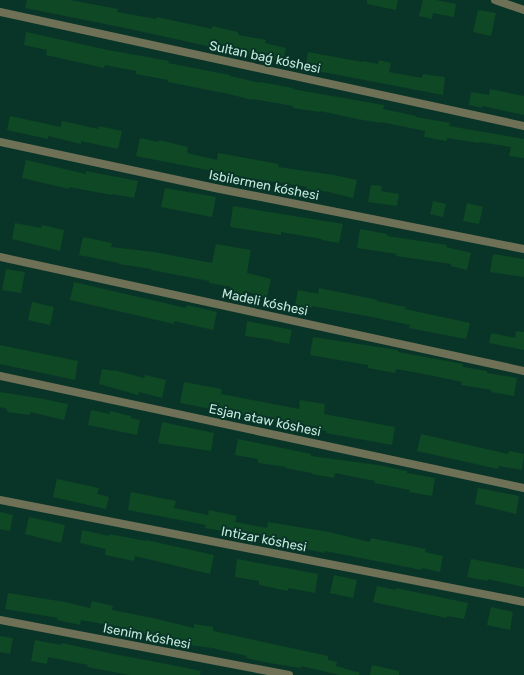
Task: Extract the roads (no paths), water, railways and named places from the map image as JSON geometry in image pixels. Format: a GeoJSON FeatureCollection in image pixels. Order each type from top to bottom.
{"type":"FeatureCollection","features":[{"type":"Feature","properties":{"kind":"street"},"geometry":{"type":"LineString","coordinates":[[495,0],[524,10]]}},
{"type":"Feature","properties":{"kind":"street","name":"Sultan baǵ kóshesi"},"geometry":{"type":"LineString","coordinates":[[0,12],[524,126]]}},
{"type":"Feature","properties":{"kind":"street","name":"Isbilermen kóshesi"},"geometry":{"type":"LineString","coordinates":[[0,142],[215,188],[524,249]]}},
{"type":"Feature","properties":{"kind":"street","name":"Madeli kóshesi"},"geometry":{"type":"LineString","coordinates":[[0,257],[524,371]]}},
{"type":"Feature","properties":{"kind":"street","name":"Esjan ataw kóshesi"},"geometry":{"type":"LineString","coordinates":[[0,376],[524,488]]}},
{"type":"Feature","properties":{"kind":"street","name":"Intizar kóshesi"},"geometry":{"type":"LineString","coordinates":[[0,500],[524,602]]}},
{"type":"Feature","properties":{"kind":"street","name":"Isenim kóshesi"},"geometry":{"type":"LineString","coordinates":[[0,620],[289,675]]}}]}
